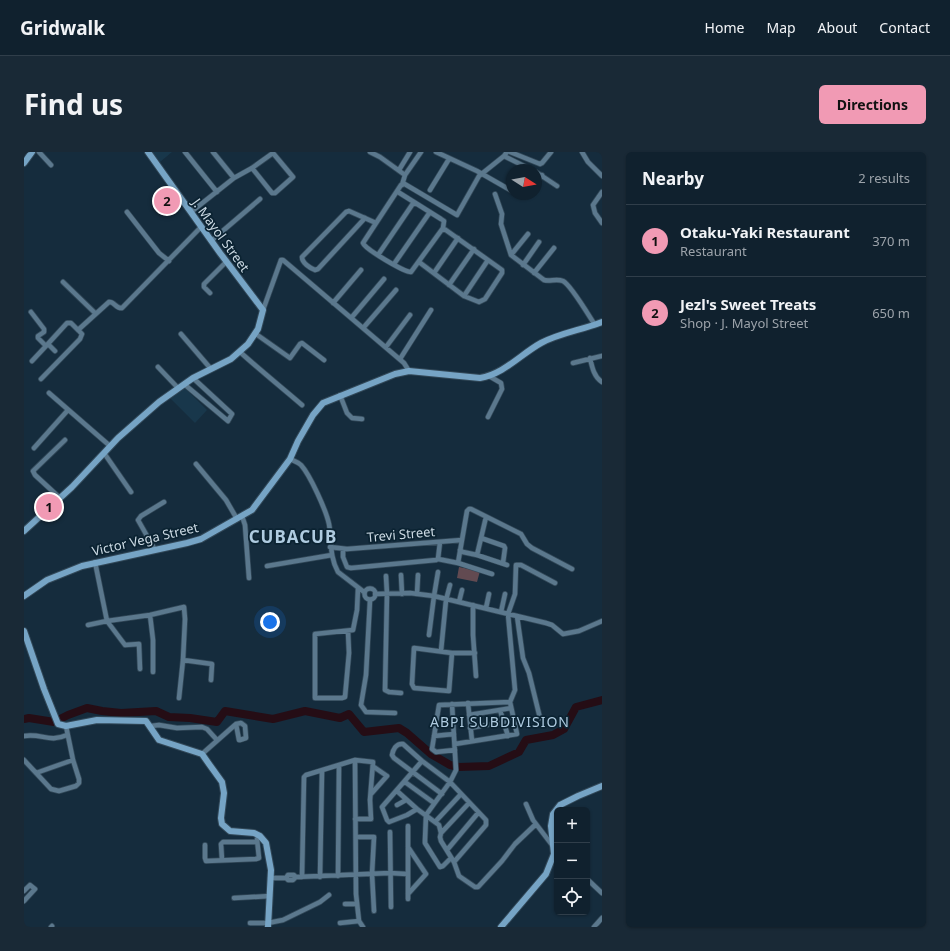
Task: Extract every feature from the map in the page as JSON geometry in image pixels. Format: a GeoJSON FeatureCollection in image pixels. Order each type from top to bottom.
{"type":"FeatureCollection","features":[{"type":"Feature","properties":{"kind":"street"},"geometry":{"type":"LineString","coordinates":[[24,163],[32,152]]}},
{"type":"Feature","properties":{"kind":"street"},"geometry":{"type":"LineString","coordinates":[[39,152],[51,165]]}},
{"type":"Feature","properties":{"kind":"street","name":"J. Mayol Street"},"geometry":{"type":"LineString","coordinates":[[148,152],[226,262],[263,310]]}},
{"type":"Feature","properties":{"kind":"street"},"geometry":{"type":"LineString","coordinates":[[186,152],[217,192]]}},
{"type":"Feature","properties":{"kind":"street"},"geometry":{"type":"LineString","coordinates":[[212,152],[234,178]]}},
{"type":"Feature","properties":{"kind":"street"},"geometry":{"type":"LineString","coordinates":[[370,152],[380,157],[405,175]]}},
{"type":"Feature","properties":{"kind":"street"},"geometry":{"type":"LineString","coordinates":[[399,170],[410,152]]}},
{"type":"Feature","properties":{"kind":"street"},"geometry":{"type":"LineString","coordinates":[[400,187],[414,202],[444,221],[443,228],[411,272],[364,247],[363,243],[400,187],[405,175],[420,152]]}},
{"type":"Feature","properties":{"kind":"street"},"geometry":{"type":"LineString","coordinates":[[436,152],[482,173],[506,187]]}},
{"type":"Feature","properties":{"kind":"street"},"geometry":{"type":"LineString","coordinates":[[510,152],[540,164],[551,152]]}},
{"type":"Feature","properties":{"kind":"street"},"geometry":{"type":"LineString","coordinates":[[582,152],[588,162],[602,176]]}},
{"type":"Feature","properties":{"kind":"street"},"geometry":{"type":"LineString","coordinates":[[191,212],[234,178],[274,153],[293,177],[275,193],[272,193],[252,168]]}},
{"type":"Feature","properties":{"kind":"street"},"geometry":{"type":"LineString","coordinates":[[400,187],[457,215],[482,173],[505,154],[522,164]]}},
{"type":"Feature","properties":{"kind":"street"},"geometry":{"type":"LineString","coordinates":[[430,190],[449,159]]}},
{"type":"Feature","properties":{"kind":"street"},"geometry":{"type":"LineString","coordinates":[[542,175],[557,186]]}},
{"type":"Feature","properties":{"kind":"street"},"geometry":{"type":"LineString","coordinates":[[602,192],[593,205],[595,213],[602,222]]}},
{"type":"Feature","properties":{"kind":"street"},"geometry":{"type":"LineString","coordinates":[[495,194],[502,214],[501,224],[511,255],[544,280],[548,282],[558,280],[567,284],[595,325]]}},
{"type":"Feature","properties":{"kind":"street"},"geometry":{"type":"LineString","coordinates":[[211,241],[260,200]]}},
{"type":"Feature","properties":{"kind":"street"},"geometry":{"type":"LineString","coordinates":[[378,255],[414,202]]}},
{"type":"Feature","properties":{"kind":"street"},"geometry":{"type":"LineString","coordinates":[[365,218],[318,269],[312,269],[303,262],[302,257],[344,213],[349,211],[365,218],[376,223]]}},
{"type":"Feature","properties":{"kind":"street"},"geometry":{"type":"LineString","coordinates":[[127,212],[159,253],[169,261]]}},
{"type":"Feature","properties":{"kind":"street"},"geometry":{"type":"LineString","coordinates":[[394,264],[430,212]]}},
{"type":"Feature","properties":{"kind":"street"},"geometry":{"type":"LineString","coordinates":[[78,330],[110,302],[119,308],[122,308],[201,227]]}},
{"type":"Feature","properties":{"kind":"street"},"geometry":{"type":"LineString","coordinates":[[418,262],[464,296],[479,302],[484,301],[502,273],[502,270],[443,228]]}},
{"type":"Feature","properties":{"kind":"street"},"geometry":{"type":"LineString","coordinates":[[511,255],[528,234]]}},
{"type":"Feature","properties":{"kind":"street"},"geometry":{"type":"LineString","coordinates":[[434,273],[458,238]]}},
{"type":"Feature","properties":{"kind":"street"},"geometry":{"type":"LineString","coordinates":[[523,265],[539,242]]}},
{"type":"Feature","properties":{"kind":"street"},"geometry":{"type":"LineString","coordinates":[[534,273],[554,248]]}},
{"type":"Feature","properties":{"kind":"street"},"geometry":{"type":"LineString","coordinates":[[449,285],[474,249]]}},
{"type":"Feature","properties":{"kind":"street"},"geometry":{"type":"LineString","coordinates":[[24,531],[60,498],[110,446],[159,402],[194,378],[231,359],[248,344],[256,334],[260,325],[263,310],[281,260],[352,317],[400,359],[409,371]]}},
{"type":"Feature","properties":{"kind":"street"},"geometry":{"type":"LineString","coordinates":[[464,296],[488,260]]}},
{"type":"Feature","properties":{"kind":"street"},"geometry":{"type":"LineString","coordinates":[[210,293],[204,287],[204,284],[226,262]]}},
{"type":"Feature","properties":{"kind":"street"},"geometry":{"type":"LineString","coordinates":[[333,303],[361,270]]}},
{"type":"Feature","properties":{"kind":"street"},"geometry":{"type":"LineString","coordinates":[[352,317],[384,279]]}},
{"type":"Feature","properties":{"kind":"street"},"geometry":{"type":"LineString","coordinates":[[63,282],[96,313]]}},
{"type":"Feature","properties":{"kind":"street"},"geometry":{"type":"LineString","coordinates":[[364,328],[396,290]]}},
{"type":"Feature","properties":{"kind":"street"},"geometry":{"type":"LineString","coordinates":[[400,359],[430,310]]}},
{"type":"Feature","properties":{"kind":"street"},"geometry":{"type":"LineString","coordinates":[[30,312],[44,329],[44,332],[38,336],[38,338],[56,350]]}},
{"type":"Feature","properties":{"kind":"street"},"geometry":{"type":"LineString","coordinates":[[386,347],[410,315]]}},
{"type":"Feature","properties":{"kind":"street","name":"Victor Vega Street"},"geometry":{"type":"LineString","coordinates":[[24,596],[46,580],[82,566],[201,539],[240,518],[252,510],[290,459],[315,412],[323,403],[394,374],[409,371],[480,378],[489,376],[500,371],[541,344],[555,337],[602,322]]}},
{"type":"Feature","properties":{"kind":"street"},"geometry":{"type":"LineString","coordinates":[[32,362],[67,323],[71,323],[82,334],[80,339],[41,380]]}},
{"type":"Feature","properties":{"kind":"street"},"geometry":{"type":"LineString","coordinates":[[181,334],[211,369]]}},
{"type":"Feature","properties":{"kind":"street"},"geometry":{"type":"LineString","coordinates":[[256,334],[290,358],[302,343],[324,360]]}},
{"type":"Feature","properties":{"kind":"street"},"geometry":{"type":"LineString","coordinates":[[240,352],[302,405]]}},
{"type":"Feature","properties":{"kind":"street"},"geometry":{"type":"LineString","coordinates":[[573,363],[602,356]]}},
{"type":"Feature","properties":{"kind":"street"},"geometry":{"type":"LineString","coordinates":[[590,358],[592,369],[598,379],[602,382]]}},
{"type":"Feature","properties":{"kind":"street"},"geometry":{"type":"LineString","coordinates":[[158,367],[178,388]]}},
{"type":"Feature","properties":{"kind":"street"},"geometry":{"type":"LineString","coordinates":[[488,417],[502,389],[501,383],[489,376]]}},
{"type":"Feature","properties":{"kind":"street"},"geometry":{"type":"LineString","coordinates":[[184,384],[228,421],[232,414],[194,378]]}},
{"type":"Feature","properties":{"kind":"street"},"geometry":{"type":"LineString","coordinates":[[49,393],[110,446]]}},
{"type":"Feature","properties":{"kind":"street"},"geometry":{"type":"LineString","coordinates":[[340,395],[347,413],[352,418],[362,419]]}},
{"type":"Feature","properties":{"kind":"street"},"geometry":{"type":"LineString","coordinates":[[34,448],[68,410]]}},
{"type":"Feature","properties":{"kind":"street"},"geometry":{"type":"LineString","coordinates":[[60,498],[35,475],[33,471],[65,440]]}},
{"type":"Feature","properties":{"kind":"street"},"geometry":{"type":"LineString","coordinates":[[104,453],[131,492]]}},
{"type":"Feature","properties":{"kind":"street"},"geometry":{"type":"LineString","coordinates":[[290,459],[300,463],[315,490],[329,524],[331,551],[338,572],[364,592],[364,596],[370,600]]}},
{"type":"Feature","properties":{"kind":"street"},"geometry":{"type":"LineString","coordinates":[[196,464],[245,525],[249,578]]}},
{"type":"Feature","properties":{"kind":"street"},"geometry":{"type":"LineString","coordinates":[[155,550],[138,520],[141,516],[164,502]]}},
{"type":"Feature","properties":{"kind":"street"},"geometry":{"type":"LineString","coordinates":[[458,563],[467,511],[471,509],[521,534],[527,544],[532,548],[572,569]]}},
{"type":"Feature","properties":{"kind":"street"},"geometry":{"type":"LineString","coordinates":[[477,554],[486,517]]}},
{"type":"Feature","properties":{"kind":"street"},"geometry":{"type":"LineString","coordinates":[[460,550],[477,554],[505,564],[504,546],[481,538]]}},
{"type":"Feature","properties":{"kind":"street","name":"Trevi Street"},"geometry":{"type":"LineString","coordinates":[[267,566],[342,549],[462,540]]}},
{"type":"Feature","properties":{"kind":"street"},"geometry":{"type":"LineString","coordinates":[[438,559],[440,542]]}},
{"type":"Feature","properties":{"kind":"street"},"geometry":{"type":"LineString","coordinates":[[342,549],[345,564],[347,567],[351,568],[438,559],[458,563],[492,574]]}},
{"type":"Feature","properties":{"kind":"street"},"geometry":{"type":"LineString","coordinates":[[95,562],[107,621],[125,645],[139,644],[140,669]]}},
{"type":"Feature","properties":{"kind":"street"},"geometry":{"type":"LineString","coordinates":[[455,744],[508,736],[517,733],[510,702],[515,690],[508,614],[515,594],[516,565],[521,564],[555,583]]}},
{"type":"Feature","properties":{"kind":"street"},"geometry":{"type":"LineString","coordinates":[[429,635],[438,572]]}},
{"type":"Feature","properties":{"kind":"street"},"geometry":{"type":"LineString","coordinates":[[400,575],[402,594]]}},
{"type":"Feature","properties":{"kind":"street"},"geometry":{"type":"LineString","coordinates":[[417,594],[418,575]]}},
{"type":"Feature","properties":{"kind":"street"},"geometry":{"type":"LineString","coordinates":[[386,576],[386,690],[389,692],[401,693]]}},
{"type":"Feature","properties":{"kind":"street"},"geometry":{"type":"LineString","coordinates":[[441,651],[446,600],[450,586]]}},
{"type":"Feature","properties":{"kind":"street"},"geometry":{"type":"LineString","coordinates":[[348,631],[349,653],[345,697],[315,698],[315,634],[353,630],[357,610],[358,588]]}},
{"type":"Feature","properties":{"kind":"street"},"geometry":{"type":"LineString","coordinates":[[364,592],[366,589],[372,589],[375,594]]}},
{"type":"Feature","properties":{"kind":"street"},"geometry":{"type":"LineString","coordinates":[[459,602],[462,590]]}},
{"type":"Feature","properties":{"kind":"street"},"geometry":{"type":"LineString","coordinates":[[375,594],[417,594],[434,596],[552,625],[563,634],[579,631],[602,621]]}},
{"type":"Feature","properties":{"kind":"street"},"geometry":{"type":"LineString","coordinates":[[375,594],[370,600],[366,674],[361,705],[366,712],[396,713]]}},
{"type":"Feature","properties":{"kind":"street"},"geometry":{"type":"LineString","coordinates":[[486,608],[489,594]]}},
{"type":"Feature","properties":{"kind":"street"},"geometry":{"type":"LineString","coordinates":[[501,612],[505,594]]}},
{"type":"Feature","properties":{"kind":"street"},"geometry":{"type":"LineString","coordinates":[[474,605],[473,635],[476,676]]}},
{"type":"Feature","properties":{"kind":"street"},"geometry":{"type":"LineString","coordinates":[[88,625],[150,615],[184,607],[185,619],[183,660],[179,698]]}},
{"type":"Feature","properties":{"kind":"street"},"geometry":{"type":"LineString","coordinates":[[150,615],[153,640],[153,672]]}},
{"type":"Feature","properties":{"kind":"street"},"geometry":{"type":"LineString","coordinates":[[517,616],[523,658],[529,673],[540,718]]}},
{"type":"Feature","properties":{"kind":"street"},"geometry":{"type":"LineString","coordinates":[[24,631],[57,721],[66,726],[97,720],[146,721],[151,726],[159,740],[202,754],[222,782],[224,793],[221,818],[222,824],[230,831],[254,833],[258,839],[266,843],[271,870],[268,925]]}},
{"type":"Feature","properties":{"kind":"street"},"geometry":{"type":"LineString","coordinates":[[452,653],[449,691],[414,688],[412,684],[414,648],[452,653],[475,654]]}},
{"type":"Feature","properties":{"kind":"street"},"geometry":{"type":"LineString","coordinates":[[183,660],[212,664],[211,680]]}},
{"type":"Feature","properties":{"kind":"street"},"geometry":{"type":"LineString","coordinates":[[455,750],[435,752],[432,749],[439,705],[510,702]]}},
{"type":"Feature","properties":{"kind":"street"},"geometry":{"type":"LineString","coordinates":[[468,703],[472,741]]}},
{"type":"Feature","properties":{"kind":"street"},"geometry":{"type":"LineString","coordinates":[[442,794],[394,758],[392,755],[394,749],[398,745],[403,744],[422,761],[450,782],[486,820],[486,825],[453,860],[440,867],[425,843],[426,815],[442,794],[450,782],[456,770],[452,704]]}},
{"type":"Feature","properties":{"kind":"street"},"geometry":{"type":"LineString","coordinates":[[469,715],[511,708]]}},
{"type":"Feature","properties":{"kind":"street"},"geometry":{"type":"LineString","coordinates":[[500,710],[508,736]]}},
{"type":"Feature","properties":{"kind":"street"},"geometry":{"type":"LineString","coordinates":[[470,728],[514,720]]}},
{"type":"Feature","properties":{"kind":"street"},"geometry":{"type":"LineString","coordinates":[[202,754],[236,724]]}},
{"type":"Feature","properties":{"kind":"street"},"geometry":{"type":"LineString","coordinates":[[151,726],[159,725],[177,728],[202,727],[207,729],[217,740]]}},
{"type":"Feature","properties":{"kind":"street"},"geometry":{"type":"LineString","coordinates":[[24,760],[51,789],[56,791],[76,786],[79,783],[79,779],[73,760],[66,726]]}},
{"type":"Feature","properties":{"kind":"street"},"geometry":{"type":"LineString","coordinates":[[434,736],[454,734]]}},
{"type":"Feature","properties":{"kind":"street"},"geometry":{"type":"LineString","coordinates":[[24,736],[33,735],[59,739],[67,735]]}},
{"type":"Feature","properties":{"kind":"street"},"geometry":{"type":"LineString","coordinates":[[36,773],[73,760]]}},
{"type":"Feature","properties":{"kind":"street"},"geometry":{"type":"LineString","coordinates":[[355,760],[357,904],[359,921],[363,927]]}},
{"type":"Feature","properties":{"kind":"street"},"geometry":{"type":"LineString","coordinates":[[302,877],[304,777],[306,775],[355,760],[373,762],[371,819],[355,819]]}},
{"type":"Feature","properties":{"kind":"street"},"geometry":{"type":"LineString","coordinates":[[417,809],[390,822],[387,820],[382,807],[422,761]]}},
{"type":"Feature","properties":{"kind":"street"},"geometry":{"type":"LineString","coordinates":[[338,876],[339,765]]}},
{"type":"Feature","properties":{"kind":"street"},"geometry":{"type":"LineString","coordinates":[[371,794],[387,776],[374,767]]}},
{"type":"Feature","properties":{"kind":"street"},"geometry":{"type":"LineString","coordinates":[[320,877],[322,771]]}},
{"type":"Feature","properties":{"kind":"street"},"geometry":{"type":"LineString","coordinates":[[405,782],[434,803]]}},
{"type":"Feature","properties":{"kind":"street"},"geometry":{"type":"LineString","coordinates":[[552,845],[552,818],[560,805],[602,786]]}},
{"type":"Feature","properties":{"kind":"street"},"geometry":{"type":"LineString","coordinates":[[397,791],[417,809],[439,825],[441,841],[453,860],[460,876],[475,887],[478,887],[502,861],[515,844],[536,824]]}},
{"type":"Feature","properties":{"kind":"street"},"geometry":{"type":"LineString","coordinates":[[435,822],[461,794]]}},
{"type":"Feature","properties":{"kind":"street"},"geometry":{"type":"LineString","coordinates":[[397,805],[406,800]]}},
{"type":"Feature","properties":{"kind":"street"},"geometry":{"type":"LineString","coordinates":[[441,833],[469,803]]}},
{"type":"Feature","properties":{"kind":"street"},"geometry":{"type":"LineString","coordinates":[[526,804],[533,820],[552,845],[554,850]]}},
{"type":"Feature","properties":{"kind":"street"},"geometry":{"type":"LineString","coordinates":[[447,850],[478,813]]}},
{"type":"Feature","properties":{"kind":"street"},"geometry":{"type":"LineString","coordinates":[[408,826],[408,899]]}},
{"type":"Feature","properties":{"kind":"street"},"geometry":{"type":"LineString","coordinates":[[390,832],[391,907]]}},
{"type":"Feature","properties":{"kind":"street"},"geometry":{"type":"LineString","coordinates":[[356,838],[374,837],[372,874],[374,912]]}},
{"type":"Feature","properties":{"kind":"street"},"geometry":{"type":"LineString","coordinates":[[222,860],[221,844],[223,842],[258,839]]}},
{"type":"Feature","properties":{"kind":"street"},"geometry":{"type":"LineString","coordinates":[[205,845],[206,861],[256,859],[258,858],[258,839]]}},
{"type":"Feature","properties":{"kind":"street"},"geometry":{"type":"LineString","coordinates":[[408,846],[426,874],[408,894]]}},
{"type":"Feature","properties":{"kind":"street"},"geometry":{"type":"LineString","coordinates":[[501,927],[546,874],[554,855]]}},
{"type":"Feature","properties":{"kind":"street"},"geometry":{"type":"LineString","coordinates":[[270,878],[286,878],[288,880],[293,880],[302,877],[390,873],[408,874]]}},
{"type":"Feature","properties":{"kind":"street"},"geometry":{"type":"LineString","coordinates":[[590,882],[602,893]]}},
{"type":"Feature","properties":{"kind":"street"},"geometry":{"type":"LineString","coordinates":[[24,891],[30,886],[34,889],[24,901]]}},
{"type":"Feature","properties":{"kind":"street"},"geometry":{"type":"LineString","coordinates":[[250,923],[268,925],[283,920],[320,902],[329,895]]}},
{"type":"Feature","properties":{"kind":"street"},"geometry":{"type":"LineString","coordinates":[[234,898],[270,896]]}},
{"type":"Feature","properties":{"kind":"street"},"geometry":{"type":"LineString","coordinates":[[345,904],[357,904]]}},
{"type":"Feature","properties":{"kind":"street"},"geometry":{"type":"LineString","coordinates":[[594,927],[602,918]]}},
{"type":"Feature","properties":{"kind":"street"},"geometry":{"type":"LineString","coordinates":[[340,923],[359,921]]}},
{"type":"Feature","properties":{"kind":"shaded area"},"geometry":{"type":"Polygon","coordinates":[[[152,152],[172,152],[160,162],[152,152]]]}},
{"type":"Feature","properties":{"kind":"shaded area"},"geometry":{"type":"Polygon","coordinates":[[[184,387],[207,410],[195,423],[170,398],[184,387]]]}},
{"type":"Feature","properties":{"kind":"shaded area"},"geometry":{"type":"Polygon","coordinates":[[[459,567],[480,571],[477,582],[457,578],[459,567]]]}},
{"type":"Feature","properties":{"kind":"waterway"},"geometry":{"type":"LineString","coordinates":[[24,719],[29,718],[54,722],[87,708],[121,713],[156,711],[169,717],[217,722],[225,711],[273,719],[305,711],[340,718],[349,714],[364,732],[399,728],[431,754],[450,765],[459,767],[489,766],[519,752],[526,740],[553,735],[564,729],[576,707],[602,700]]}},
{"type":"Feature","properties":{"kind":"place","name":"Jezl's Sweet Treats"},"geometry":{"type":"Point","coordinates":[167,201]}},
{"type":"Feature","properties":{"kind":"place","name":"Otaku-Yaki Restaurant"},"geometry":{"type":"Point","coordinates":[49,507]}},
{"type":"Feature","properties":{"kind":"district","name":"CUBACUB"},"geometry":{"type":"Point","coordinates":[293,536]}},
{"type":"Feature","properties":{"kind":"district","name":"ABPI SUBDIVISION"},"geometry":{"type":"Point","coordinates":[500,721]}}]}
